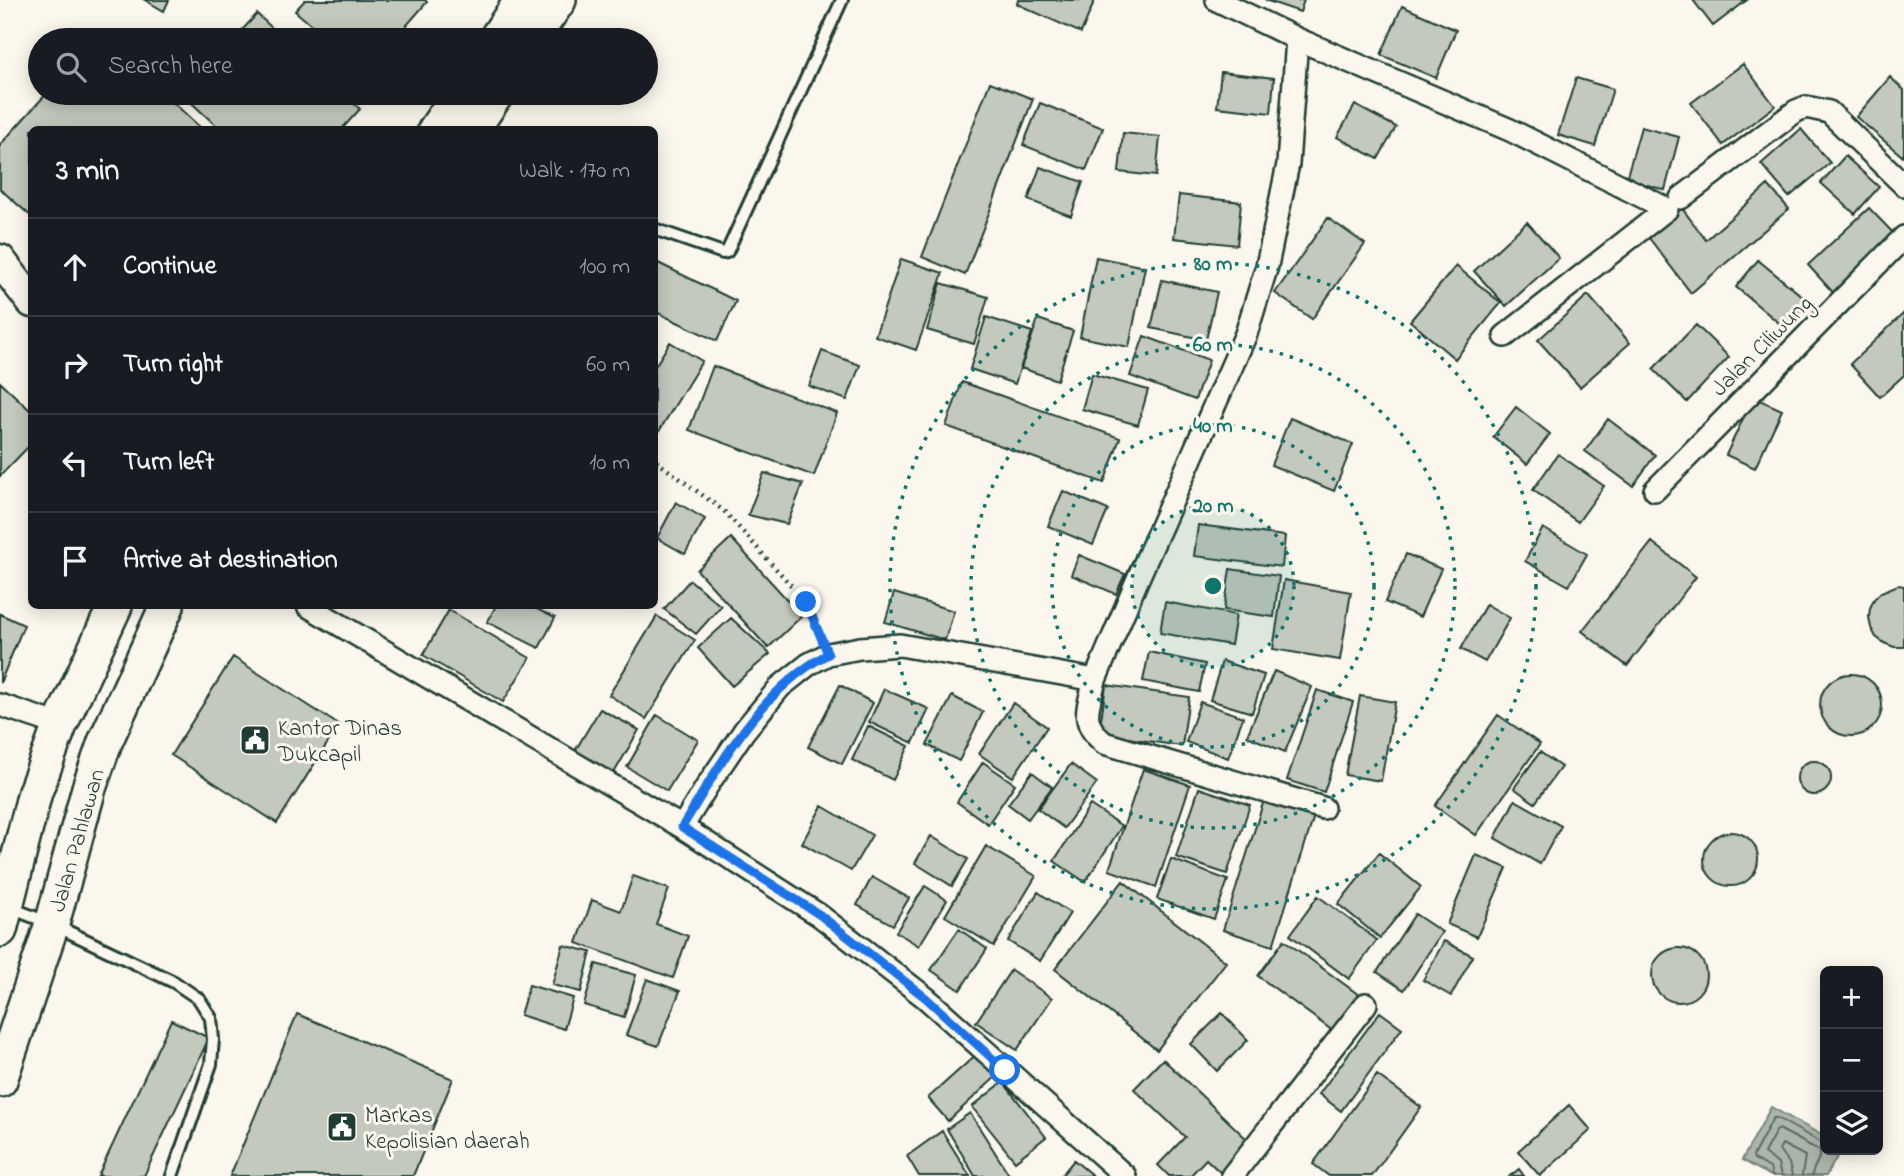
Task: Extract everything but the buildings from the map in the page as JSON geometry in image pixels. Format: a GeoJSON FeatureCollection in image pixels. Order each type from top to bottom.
{"type":"FeatureCollection","features":[{"type":"Feature","properties":{"kind":"main road"},"geometry":{"type":"LineString","coordinates":[[503,28],[522,0]]}},
{"type":"Feature","properties":{"kind":"main road"},"geometry":{"type":"LineString","coordinates":[[539,28],[559,0]]}},
{"type":"Feature","properties":{"kind":"main road"},"geometry":{"type":"LineString","coordinates":[[438,126],[452,105]]}},
{"type":"Feature","properties":{"kind":"main road"},"geometry":{"type":"LineString","coordinates":[[475,126],[489,105]]}},
{"type":"Feature","properties":{"kind":"main road"},"geometry":{"type":"LineString","coordinates":[[0,260],[28,297]]}},
{"type":"Feature","properties":{"kind":"main road"},"geometry":{"type":"LineString","coordinates":[[3,918],[35,792],[60,725],[114,609]]}},
{"type":"Feature","properties":{"kind":"main road","name":"Jalan Pahlawan"},"geometry":{"type":"LineString","coordinates":[[0,1080],[52,924],[89,788],[105,742],[166,609]]}},
{"type":"Feature","properties":{"kind":"street"},"geometry":{"type":"LineString","coordinates":[[1217,0],[1297,39],[1510,130],[1667,209],[1505,336]]}},
{"type":"Feature","properties":{"kind":"street"},"geometry":{"type":"LineString","coordinates":[[1297,39],[1288,164],[1267,266],[1246,334],[1095,681],[1087,720],[1094,734],[1104,743],[1323,808]]}},
{"type":"Feature","properties":{"kind":"street"},"geometry":{"type":"LineString","coordinates":[[1681,198],[1796,110],[1806,107],[1829,112],[1904,185]]}},
{"type":"Feature","properties":{"kind":"street","name":"Jalan Ciliwung"},"geometry":{"type":"LineString","coordinates":[[1655,489],[1904,237]]}},
{"type":"Feature","properties":{"kind":"street"},"geometry":{"type":"LineString","coordinates":[[314,609],[682,827],[820,915],[926,998],[1125,1176]]}},
{"type":"Feature","properties":{"kind":"street"},"geometry":{"type":"LineString","coordinates":[[682,827],[744,731],[780,687],[809,664],[828,654],[900,645],[1095,681]]}},
{"type":"Feature","properties":{"kind":"street"},"geometry":{"type":"LineString","coordinates":[[0,705],[60,725]]}},
{"type":"Feature","properties":{"kind":"street"},"geometry":{"type":"LineString","coordinates":[[1232,1176],[1366,1004]]}},
{"type":"Feature","properties":{"kind":"lane"},"geometry":{"type":"LineString","coordinates":[[658,230],[723,253],[727,252],[842,0]]}},
{"type":"Feature","properties":{"kind":"lane"},"geometry":{"type":"LineString","coordinates":[[3,918],[52,924],[174,982],[199,999],[211,1018],[211,1064],[172,1176]]}},
{"type":"Feature","properties":{"kind":"path"},"geometry":{"type":"LineString","coordinates":[[658,462],[724,511],[806,602],[828,654]]}},
{"type":"Feature","properties":{"kind":"water"},"geometry":{"type":"Polygon","coordinates":[[[1771,1107],[1820,1134],[1820,1155],[1838,1155],[1826,1176],[1771,1176],[1742,1160],[1771,1107]]]}},
{"type":"Feature","properties":{"kind":"place","name":"Kantor Dinas Dukcapil"},"geometry":{"type":"Point","coordinates":[255,740]}},
{"type":"Feature","properties":{"kind":"place","name":"Markas Kepolisian daerah"},"geometry":{"type":"Point","coordinates":[342,1127]}},
{"type":"Feature","properties":{"kind":"route"},"geometry":{"type":"LineString","coordinates":[[806,602],[828,654],[809,664],[780,687],[744,731],[682,827],[820,915],[926,998],[1005,1070]]}}]}
